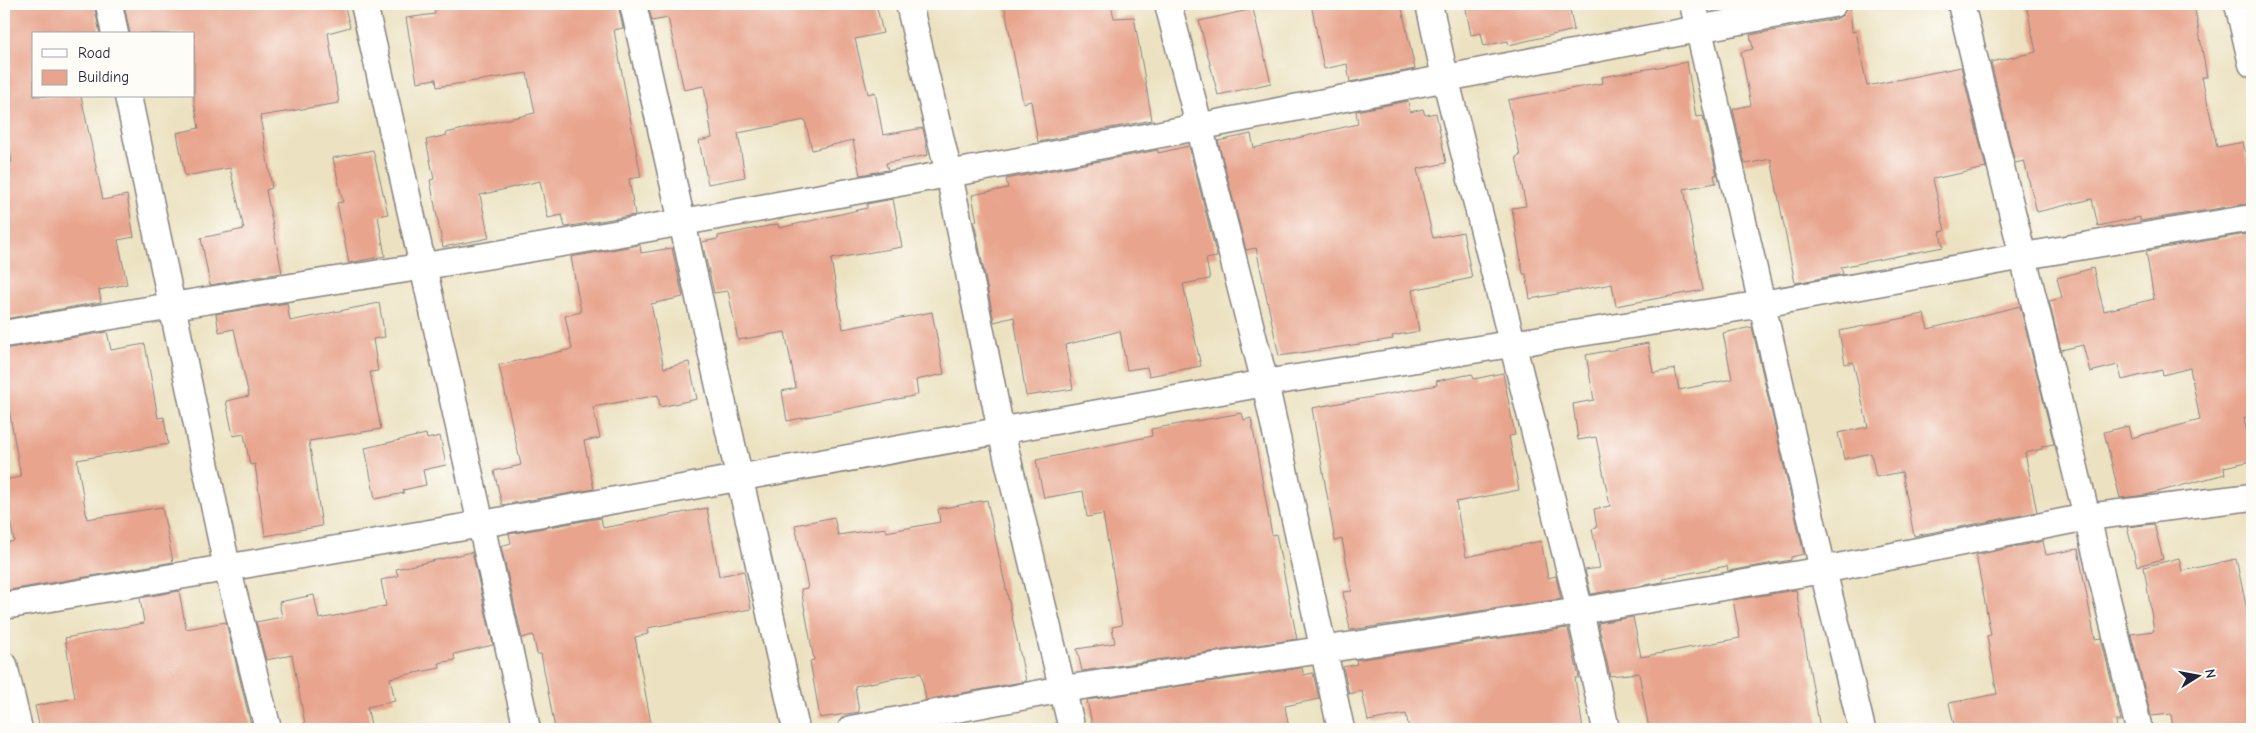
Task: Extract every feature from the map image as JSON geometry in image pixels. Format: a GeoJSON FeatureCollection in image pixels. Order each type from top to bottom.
{"type":"FeatureCollection","features":[{"type":"Feature","properties":{"kind":"street"},"geometry":{"type":"LineString","coordinates":[[109,4],[115,32]]}},
{"type":"Feature","properties":{"kind":"street"},"geometry":{"type":"LineString","coordinates":[[364,4],[527,729]]}},
{"type":"Feature","properties":{"kind":"street"},"geometry":{"type":"LineString","coordinates":[[633,4],[796,729]]}},
{"type":"Feature","properties":{"kind":"street"},"geometry":{"type":"LineString","coordinates":[[909,4],[949,174],[1001,431],[1072,729]]}},
{"type":"Feature","properties":{"kind":"street"},"geometry":{"type":"LineString","coordinates":[[1168,4],[1198,128],[1265,383],[1322,650],[1341,729]]}},
{"type":"Feature","properties":{"kind":"street"},"geometry":{"type":"LineString","coordinates":[[1429,4],[1445,77],[1580,611],[1606,729]]}},
{"type":"Feature","properties":{"kind":"street"},"geometry":{"type":"LineString","coordinates":[[4,334],[171,305],[422,267],[1198,128],[1445,77],[1696,16],[1834,4]]}},
{"type":"Feature","properties":{"kind":"street"},"geometry":{"type":"LineString","coordinates":[[1960,4],[2024,256],[2139,729]]}},
{"type":"Feature","properties":{"kind":"street"},"geometry":{"type":"LineString","coordinates":[[2238,4],[2252,64]]}},
{"type":"Feature","properties":{"kind":"street"},"geometry":{"type":"LineString","coordinates":[[1696,16],[1823,570],[1862,729]]}},
{"type":"Feature","properties":{"kind":"street"},"geometry":{"type":"LineString","coordinates":[[128,98],[227,567],[268,729]]}},
{"type":"Feature","properties":{"kind":"street"},"geometry":{"type":"LineString","coordinates":[[4,606],[482,524],[1265,383],[1763,304],[2024,256],[2252,218]]}},
{"type":"Feature","properties":{"kind":"street"},"geometry":{"type":"LineString","coordinates":[[851,729],[1063,689],[1580,611],[1823,570],[2087,517],[2252,497]]}},
{"type":"Feature","properties":{"kind":"street"},"geometry":{"type":"LineString","coordinates":[[4,665],[19,729]]}},
{"type":"Feature","properties":{"kind":"building"},"geometry":{"type":"Polygon","coordinates":[[[4,4],[94,4],[100,32],[32,32],[32,98],[81,98],[103,200],[127,195],[134,237],[118,240],[127,284],[99,290],[101,302],[4,319],[4,164],[12,162],[4,119],[4,117],[10,115],[4,88],[4,4]]]}},
{"type":"Feature","properties":{"kind":"building"},"geometry":{"type":"Polygon","coordinates":[[[124,4],[344,4],[350,27],[328,33],[339,103],[260,116],[272,188],[266,190],[282,273],[210,285],[201,238],[244,229],[230,168],[185,176],[177,133],[199,128],[194,102],[195,32],[130,32],[124,4]]]}},
{"type":"Feature","properties":{"kind":"building"},"geometry":{"type":"Polygon","coordinates":[[[448,4],[618,4],[623,28],[614,30],[641,177],[629,179],[635,215],[565,227],[562,215],[548,218],[540,181],[480,195],[489,238],[443,247],[430,180],[434,179],[426,140],[447,135],[446,133],[535,113],[527,73],[437,87],[436,79],[417,82],[406,18],[435,14],[434,6],[448,4]]]}},
{"type":"Feature","properties":{"kind":"building"},"geometry":{"type":"Polygon","coordinates":[[[648,4],[876,4],[883,33],[855,39],[868,94],[875,92],[883,135],[923,128],[928,155],[886,163],[888,170],[860,175],[853,140],[812,150],[805,120],[738,133],[745,177],[708,184],[699,141],[712,138],[704,86],[684,90],[668,18],[652,21],[648,4]]]}},
{"type":"Feature","properties":{"kind":"building"},"geometry":{"type":"Polygon","coordinates":[[[1004,4],[1111,4],[1114,18],[1134,17],[1152,120],[1038,142],[1031,101],[1023,103],[1004,4]]]}},
{"type":"Feature","properties":{"kind":"building"},"geometry":{"type":"Polygon","coordinates":[[[1311,4],[1401,4],[1415,69],[1350,82],[1347,64],[1324,69],[1311,4]]]}},
{"type":"Feature","properties":{"kind":"building"},"geometry":{"type":"Polygon","coordinates":[[[1465,4],[1569,4],[1574,30],[1509,45],[1508,41],[1484,46],[1481,33],[1471,35],[1465,4]]]}},
{"type":"Feature","properties":{"kind":"building"},"geometry":{"type":"Polygon","coordinates":[[[1848,4],[1850,4],[1852,32],[1856,31],[1867,86],[1961,67],[1986,168],[1933,179],[1945,231],[1940,232],[1943,247],[1841,267],[1843,274],[1795,283],[1771,159],[1745,164],[1733,109],[1751,105],[1741,52],[1753,49],[1750,35],[1836,19],[1843,15],[1848,4]]]}},
{"type":"Feature","properties":{"kind":"building"},"geometry":{"type":"Polygon","coordinates":[[[2026,4],[2194,4],[2207,77],[2202,77],[2217,147],[2243,142],[2252,183],[2252,203],[2140,221],[2140,217],[2098,226],[2092,199],[2037,212],[2024,161],[2015,163],[1991,62],[2036,52],[2026,4]]]}},
{"type":"Feature","properties":{"kind":"building"},"geometry":{"type":"Polygon","coordinates":[[[1253,9],[1271,83],[1218,95],[1199,21],[1253,9]]]}},
{"type":"Feature","properties":{"kind":"building"},"geometry":{"type":"Polygon","coordinates":[[[1687,62],[1696,117],[1703,116],[1717,175],[1714,175],[1716,183],[1684,189],[1703,290],[1616,306],[1612,284],[1530,299],[1526,274],[1523,274],[1512,208],[1526,206],[1516,157],[1520,156],[1508,100],[1603,83],[1602,77],[1687,62]]]}},
{"type":"Feature","properties":{"kind":"building"},"geometry":{"type":"Polygon","coordinates":[[[1408,101],[1410,112],[1423,109],[1425,115],[1436,113],[1446,163],[1417,169],[1433,238],[1463,232],[1472,278],[1412,290],[1419,331],[1392,336],[1393,339],[1279,356],[1256,248],[1246,250],[1218,141],[1251,134],[1254,148],[1358,124],[1356,111],[1408,101]]]}},
{"type":"Feature","properties":{"kind":"building"},"geometry":{"type":"Polygon","coordinates":[[[1189,146],[1217,257],[1206,259],[1210,279],[1183,284],[1201,366],[1149,376],[1147,367],[1127,370],[1120,331],[1065,345],[1073,389],[1026,396],[1014,317],[994,322],[974,221],[977,221],[972,195],[1008,188],[1006,179],[1158,150],[1158,153],[1189,146]]]}},
{"type":"Feature","properties":{"kind":"building"},"geometry":{"type":"Polygon","coordinates":[[[373,150],[388,214],[378,216],[385,256],[349,263],[337,203],[343,202],[333,158],[373,150]]]}},
{"type":"Feature","properties":{"kind":"building"},"geometry":{"type":"Polygon","coordinates":[[[893,199],[902,247],[831,259],[843,329],[932,312],[944,374],[916,380],[918,395],[787,421],[782,391],[796,388],[785,332],[738,340],[728,291],[714,293],[702,242],[718,239],[718,236],[778,224],[779,228],[867,208],[867,204],[893,199]]]}},
{"type":"Feature","properties":{"kind":"building"},"geometry":{"type":"Polygon","coordinates":[[[2252,233],[2252,416],[2244,418],[2252,461],[2224,467],[2225,474],[2146,495],[2120,498],[2104,432],[2128,426],[2131,438],[2200,420],[2190,368],[2163,375],[2162,370],[2122,380],[2118,365],[2090,372],[2083,345],[2061,350],[2049,301],[2062,298],[2057,278],[2093,268],[2104,311],[2154,299],[2146,251],[2252,233]]]}},
{"type":"Feature","properties":{"kind":"building"},"geometry":{"type":"Polygon","coordinates":[[[640,245],[641,253],[672,248],[683,297],[651,304],[664,368],[689,362],[697,399],[660,407],[658,395],[593,407],[600,438],[584,441],[594,489],[502,505],[494,471],[521,465],[499,365],[572,349],[565,316],[581,312],[571,257],[640,245]]]}},
{"type":"Feature","properties":{"kind":"building"},"geometry":{"type":"Polygon","coordinates":[[[287,303],[290,321],[379,303],[385,337],[373,339],[378,371],[370,372],[381,429],[309,441],[322,526],[265,536],[255,464],[250,465],[244,434],[233,436],[226,401],[249,396],[234,329],[219,332],[216,314],[287,303]]]}},
{"type":"Feature","properties":{"kind":"building"},"geometry":{"type":"Polygon","coordinates":[[[2020,306],[2054,444],[2042,446],[2042,449],[2025,453],[2037,512],[1914,536],[1902,472],[1876,477],[1871,453],[1844,459],[1838,433],[1868,427],[1853,362],[1845,364],[1839,331],[1924,314],[1928,329],[2020,306]]]}},
{"type":"Feature","properties":{"kind":"building"},"geometry":{"type":"Polygon","coordinates":[[[1752,327],[1804,554],[1791,557],[1791,560],[1728,571],[1727,566],[1663,578],[1663,582],[1591,594],[1585,570],[1600,568],[1592,529],[1597,528],[1594,509],[1610,506],[1596,437],[1578,440],[1573,404],[1594,400],[1586,355],[1648,343],[1653,373],[1675,369],[1679,390],[1732,379],[1723,333],[1752,327]]]}},
{"type":"Feature","properties":{"kind":"building"},"geometry":{"type":"Polygon","coordinates":[[[107,332],[111,350],[145,344],[158,418],[164,417],[168,444],[77,460],[87,519],[162,507],[173,562],[4,591],[4,543],[14,541],[4,490],[4,480],[21,477],[4,381],[4,349],[107,332]]]}},
{"type":"Feature","properties":{"kind":"building"},"geometry":{"type":"Polygon","coordinates":[[[1503,373],[1515,435],[1509,436],[1519,490],[1456,502],[1466,557],[1541,541],[1548,578],[1556,576],[1561,599],[1350,630],[1343,592],[1352,591],[1342,539],[1335,541],[1312,408],[1437,385],[1436,381],[1472,374],[1474,379],[1503,373]]]}},
{"type":"Feature","properties":{"kind":"building"},"geometry":{"type":"Polygon","coordinates":[[[1242,413],[1244,420],[1251,418],[1272,535],[1276,534],[1297,639],[1082,671],[1077,649],[1115,643],[1112,627],[1122,625],[1103,514],[1087,517],[1083,491],[1044,498],[1036,460],[1152,436],[1151,429],[1242,413]]]}},
{"type":"Feature","properties":{"kind":"building"},"geometry":{"type":"Polygon","coordinates":[[[426,434],[427,439],[440,436],[446,465],[423,470],[426,485],[403,490],[404,493],[375,499],[365,448],[426,434]]]}},
{"type":"Feature","properties":{"kind":"building"},"geometry":{"type":"Polygon","coordinates":[[[987,500],[1026,681],[926,700],[921,673],[855,686],[859,712],[820,718],[810,661],[814,660],[801,589],[808,588],[795,525],[834,517],[838,535],[886,528],[886,532],[940,522],[938,509],[987,500]]]}},
{"type":"Feature","properties":{"kind":"building"},"geometry":{"type":"Polygon","coordinates":[[[707,508],[719,576],[744,571],[751,609],[647,628],[648,634],[635,637],[652,729],[555,729],[541,654],[537,654],[533,635],[522,638],[501,546],[511,543],[509,534],[601,518],[603,528],[707,508]]]}},
{"type":"Feature","properties":{"kind":"building"},"geometry":{"type":"Polygon","coordinates":[[[2154,524],[2163,559],[2137,566],[2127,527],[2154,524]]]}},
{"type":"Feature","properties":{"kind":"building"},"geometry":{"type":"Polygon","coordinates":[[[2043,541],[2046,555],[2078,549],[2095,639],[2101,638],[2121,721],[2116,721],[2117,729],[1955,729],[1949,703],[1997,694],[1987,636],[1991,635],[1976,555],[2043,541]]]}},
{"type":"Feature","properties":{"kind":"building"},"geometry":{"type":"Polygon","coordinates":[[[472,552],[493,645],[454,654],[455,660],[439,663],[440,668],[390,678],[395,701],[367,707],[372,729],[306,729],[292,655],[266,660],[256,622],[282,617],[279,602],[314,595],[319,619],[386,606],[381,580],[398,576],[396,569],[472,552]]]}},
{"type":"Feature","properties":{"kind":"building"},"geometry":{"type":"Polygon","coordinates":[[[2179,558],[2182,571],[2236,559],[2248,614],[2252,613],[2252,725],[2222,729],[2173,729],[2171,714],[2151,716],[2131,634],[2154,631],[2144,567],[2179,558]]]}},
{"type":"Feature","properties":{"kind":"building"},"geometry":{"type":"Polygon","coordinates":[[[1796,590],[1820,729],[1649,729],[1639,673],[1610,676],[1598,623],[1633,617],[1641,657],[1740,638],[1733,600],[1796,590]]]}},
{"type":"Feature","properties":{"kind":"building"},"geometry":{"type":"Polygon","coordinates":[[[179,591],[186,629],[226,622],[252,729],[40,729],[35,706],[75,698],[65,638],[144,623],[140,598],[179,591]]]}},
{"type":"Feature","properties":{"kind":"building"},"geometry":{"type":"Polygon","coordinates":[[[1568,628],[1579,678],[1575,678],[1583,729],[1409,729],[1406,714],[1368,721],[1362,691],[1349,694],[1343,667],[1357,664],[1356,660],[1568,628]]]}},
{"type":"Feature","properties":{"kind":"building"},"geometry":{"type":"Polygon","coordinates":[[[1302,668],[1304,675],[1313,673],[1319,699],[1285,706],[1289,729],[1093,729],[1087,700],[1302,668]]]}}]}
